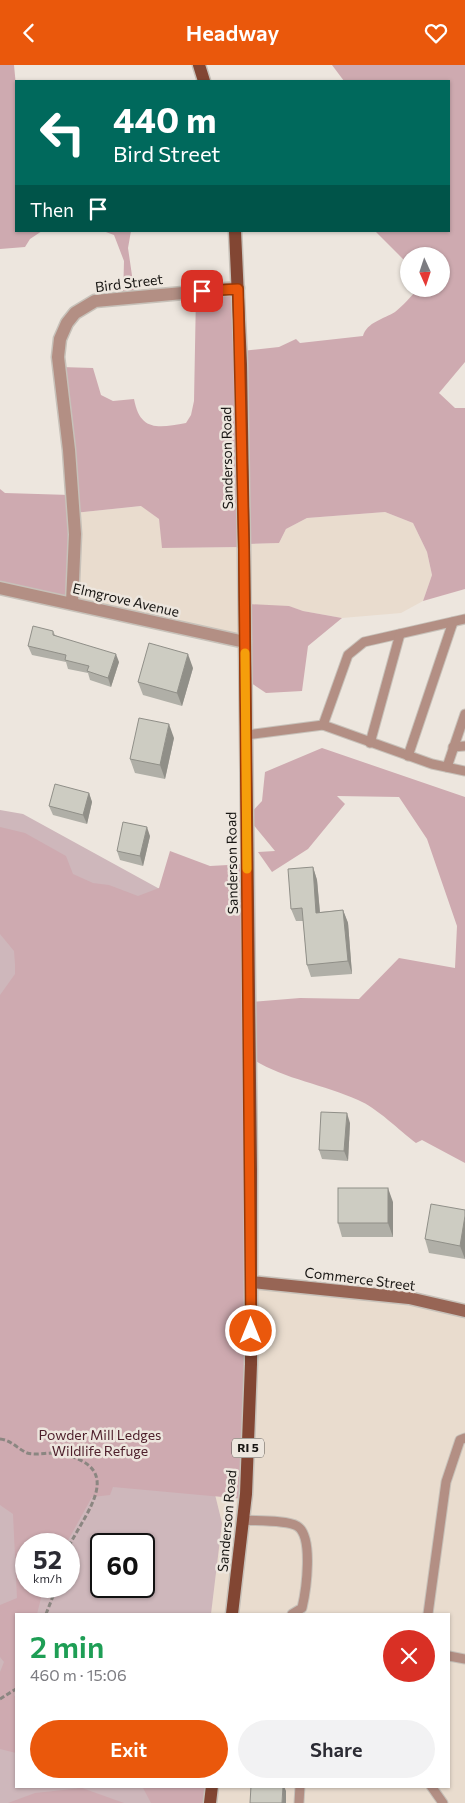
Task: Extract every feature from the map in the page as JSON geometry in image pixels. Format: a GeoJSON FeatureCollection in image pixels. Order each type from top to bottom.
{"type":"FeatureCollection","features":[{"type":"Feature","properties":{"kind":"main road"},"geometry":{"type":"LineString","coordinates":[[199,65],[204,80]]}},
{"type":"Feature","properties":{"kind":"main road","name":"Sanderson Road"},"geometry":{"type":"LineString","coordinates":[[232,1613],[243,1520],[251,1364],[245,642],[238,289],[235,232]]}},
{"type":"Feature","properties":{"kind":"main road"},"geometry":{"type":"LineString","coordinates":[[210,1803],[212,1788]]}},
{"type":"Feature","properties":{"kind":"street","name":"Bird Street"},"geometry":{"type":"LineString","coordinates":[[72,603],[75,534],[58,357],[64,328],[75,313],[95,301],[238,289]]}},
{"type":"Feature","properties":{"kind":"street","name":"Elmgrove Avenue"},"geometry":{"type":"LineString","coordinates":[[0,588],[245,642]]}},
{"type":"Feature","properties":{"kind":"street","name":"Commerce Street"},"geometry":{"type":"LineString","coordinates":[[251,1282],[409,1299],[465,1311]]}},
{"type":"Feature","properties":{"kind":"lane"},"geometry":{"type":"LineString","coordinates":[[322,725],[348,655],[364,642],[465,619]]}},
{"type":"Feature","properties":{"kind":"lane"},"geometry":{"type":"LineString","coordinates":[[408,756],[453,622]]}},
{"type":"Feature","properties":{"kind":"lane"},"geometry":{"type":"LineString","coordinates":[[370,743],[400,634]]}},
{"type":"Feature","properties":{"kind":"lane"},"geometry":{"type":"LineString","coordinates":[[446,767],[465,714]]}},
{"type":"Feature","properties":{"kind":"lane"},"geometry":{"type":"LineString","coordinates":[[246,735],[322,725],[408,756],[465,771]]}},
{"type":"Feature","properties":{"kind":"lane"},"geometry":{"type":"LineString","coordinates":[[454,747],[465,746]]}},
{"type":"Feature","properties":{"kind":"lane"},"geometry":{"type":"LineString","coordinates":[[428,1613],[446,1482],[460,1440],[465,1438]]}},
{"type":"Feature","properties":{"kind":"lane"},"geometry":{"type":"LineString","coordinates":[[243,1520],[296,1525],[304,1534],[307,1545],[305,1594],[302,1608],[294,1613]]}},
{"type":"Feature","properties":{"kind":"lane"},"geometry":{"type":"LineString","coordinates":[[450,1657],[465,1659]]}},
{"type":"Feature","properties":{"kind":"lane"},"geometry":{"type":"LineString","coordinates":[[299,1803],[300,1788]]}},
{"type":"Feature","properties":{"kind":"lane"},"geometry":{"type":"LineString","coordinates":[[433,1788],[444,1803]]}},
{"type":"Feature","properties":{"kind":"path"},"geometry":{"type":"LineString","coordinates":[[0,1439],[5,1439],[28,1453],[60,1453],[80,1459],[93,1467],[97,1477],[96,1493],[76,1533]]}},
{"type":"Feature","properties":{"kind":"path"},"geometry":{"type":"LineString","coordinates":[[46,1613],[52,1598]]}},
{"type":"Feature","properties":{"kind":"path"},"geometry":{"type":"LineString","coordinates":[[0,1699],[15,1690]]}},
{"type":"Feature","properties":{"kind":"shaded area"},"geometry":{"type":"Polygon","coordinates":[[[142,506],[159,519],[163,548],[241,547],[248,544],[279,543],[286,529],[307,518],[385,512],[413,523],[427,552],[432,575],[423,601],[401,613],[342,618],[303,611],[288,606],[245,621],[236,641],[76,606],[74,513],[142,506]]]}},
{"type":"Feature","properties":{"kind":"shaded area"},"geometry":{"type":"Polygon","coordinates":[[[252,1287],[358,1295],[465,1313],[465,1803],[210,1803],[212,1788],[450,1788],[450,1613],[38,1613],[55,1598],[80,1598],[80,1533],[77,1533],[112,1487],[244,1499],[252,1287]]]}},
{"type":"Feature","properties":{"kind":"green space"},"geometry":{"type":"Polygon","coordinates":[[[0,65],[14,65],[15,232],[40,232],[30,239],[25,247],[0,249],[0,65]]]}},
{"type":"Feature","properties":{"kind":"green space"},"geometry":{"type":"Polygon","coordinates":[[[332,65],[465,65],[465,362],[439,393],[455,408],[465,408],[465,589],[423,601],[432,575],[427,552],[413,523],[385,512],[307,518],[286,529],[279,543],[248,544],[241,547],[162,548],[159,519],[141,506],[74,513],[73,603],[0,590],[0,489],[5,493],[70,495],[61,367],[93,368],[101,395],[113,401],[134,399],[141,417],[152,425],[167,426],[186,423],[191,415],[194,401],[196,294],[234,292],[241,351],[279,347],[296,339],[300,343],[363,336],[368,327],[395,312],[411,297],[450,297],[450,247],[400,247],[400,256],[376,232],[450,232],[450,80],[343,80],[332,65]]]}},
{"type":"Feature","properties":{"kind":"green space"},"geometry":{"type":"Polygon","coordinates":[[[106,232],[131,232],[128,248],[135,296],[123,299],[124,261],[114,235],[106,232]]]}},
{"type":"Feature","properties":{"kind":"green space"},"geometry":{"type":"Polygon","coordinates":[[[248,604],[289,606],[303,611],[342,618],[308,646],[302,691],[266,693],[245,679],[248,604]]]}},
{"type":"Feature","properties":{"kind":"green space","name":"Powder Mill Ledges Wildlife Refuge"},"geometry":{"type":"Polygon","coordinates":[[[322,748],[465,797],[465,1163],[422,1140],[416,1143],[380,1114],[358,1100],[276,1071],[251,1058],[244,1499],[113,1487],[110,1495],[92,1497],[72,1533],[15,1533],[15,1556],[13,1514],[0,1505],[0,995],[15,974],[15,964],[14,951],[0,934],[0,827],[25,833],[66,856],[73,874],[93,883],[109,885],[138,896],[159,888],[170,851],[210,866],[246,864],[250,1002],[300,998],[359,999],[399,958],[455,968],[457,926],[427,839],[399,797],[337,796],[345,804],[308,849],[272,872],[258,852],[275,851],[247,817],[262,801],[265,772],[322,748]]]}},
{"type":"Feature","properties":{"kind":"green space","name":"Powder Mill Ledges Wildlife Refuge"},"geometry":{"type":"Polygon","coordinates":[[[0,810],[23,814],[187,904],[207,1462],[222,1523],[211,1613],[15,1613],[15,1788],[191,1788],[189,1803],[0,1803],[0,810]]]}},
{"type":"Feature","properties":{"kind":"green space","name":"Powder Mill Ledges Wildlife Refuge"},"geometry":{"type":"Polygon","coordinates":[[[17,1598],[41,1598],[37,1613],[15,1613],[15,1753],[0,1749],[0,1672],[4,1662],[0,1657],[0,1605],[17,1598]]]}},
{"type":"Feature","properties":{"kind":"green space"},"geometry":{"type":"Polygon","coordinates":[[[82,1788],[124,1803],[8,1803],[35,1793],[82,1788]]]}},
{"type":"Feature","properties":{"kind":"green space"},"geometry":{"type":"Polygon","coordinates":[[[143,1788],[212,1788],[210,1803],[151,1803],[143,1788]]]}},
{"type":"Feature","properties":{"kind":"building"},"geometry":{"type":"Polygon","coordinates":[[[33,626],[53,631],[53,635],[116,654],[108,678],[87,671],[89,666],[65,660],[66,655],[28,646],[33,626]]]}},
{"type":"Feature","properties":{"kind":"building"},"geometry":{"type":"Polygon","coordinates":[[[149,643],[188,654],[177,693],[138,682],[149,643]]]}},
{"type":"Feature","properties":{"kind":"building"},"geometry":{"type":"Polygon","coordinates":[[[139,718],[169,724],[160,765],[130,759],[139,718]]]}},
{"type":"Feature","properties":{"kind":"building"},"geometry":{"type":"Polygon","coordinates":[[[55,784],[89,793],[83,815],[49,806],[55,784]]]}},
{"type":"Feature","properties":{"kind":"building"},"geometry":{"type":"Polygon","coordinates":[[[123,822],[147,827],[140,856],[117,851],[123,822]]]}},
{"type":"Feature","properties":{"kind":"building"},"geometry":{"type":"Polygon","coordinates":[[[313,867],[316,913],[343,910],[348,961],[307,965],[302,908],[291,909],[288,869],[313,867]]]}},
{"type":"Feature","properties":{"kind":"building"},"geometry":{"type":"Polygon","coordinates":[[[321,1112],[347,1113],[344,1151],[319,1150],[321,1112]]]}},
{"type":"Feature","properties":{"kind":"building"},"geometry":{"type":"Polygon","coordinates":[[[338,1188],[388,1188],[388,1223],[338,1223],[338,1188]]]}},
{"type":"Feature","properties":{"kind":"building"},"geometry":{"type":"Polygon","coordinates":[[[431,1204],[465,1210],[460,1246],[425,1239],[431,1204]]]}},
{"type":"Feature","properties":{"kind":"building"},"geometry":{"type":"Polygon","coordinates":[[[251,1788],[283,1788],[282,1803],[250,1803],[251,1788]]]}},
{"type":"Feature","properties":{"kind":"slow traffic"},"geometry":{"type":"LineString","coordinates":[[245,653],[247,869]]}},
{"type":"Feature","properties":{"kind":"route"},"geometry":{"type":"LineString","coordinates":[[202,291],[238,289],[244,549],[247,920],[252,1169],[251,1331]]}}]}
